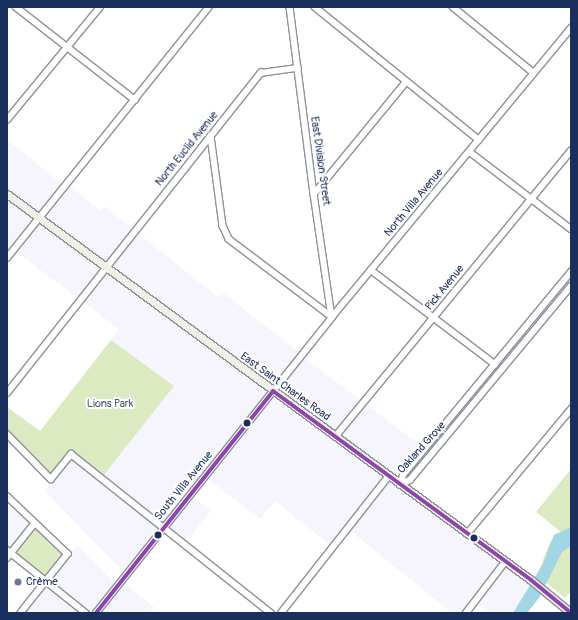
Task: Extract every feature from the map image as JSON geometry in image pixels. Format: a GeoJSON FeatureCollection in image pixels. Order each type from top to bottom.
{"type":"FeatureCollection","features":[{"type":"Feature","properties":{"kind":"main road","name":"East Saint Charles Road"},"geometry":{"type":"LineString","coordinates":[[7,194],[400,485],[531,580],[571,613]]}},
{"type":"Feature","properties":{"kind":"street"},"geometry":{"type":"LineString","coordinates":[[16,7],[135,100]]}},
{"type":"Feature","properties":{"kind":"street"},"geometry":{"type":"LineString","coordinates":[[7,120],[100,7]]}},
{"type":"Feature","properties":{"kind":"street"},"geometry":{"type":"LineString","coordinates":[[7,258],[209,7]]}},
{"type":"Feature","properties":{"kind":"street","name":"East Division Street"},"geometry":{"type":"LineString","coordinates":[[290,7],[314,194],[332,317]]}},
{"type":"Feature","properties":{"kind":"street"},"geometry":{"type":"LineString","coordinates":[[315,7],[479,140]]}},
{"type":"Feature","properties":{"kind":"street"},"geometry":{"type":"LineString","coordinates":[[453,7],[534,73]]}},
{"type":"Feature","properties":{"kind":"street","name":"North Villa Avenue"},"geometry":{"type":"LineString","coordinates":[[273,391],[332,317],[534,73],[570,32]]}},
{"type":"Feature","properties":{"kind":"street","name":"North Euclid Avenue"},"geometry":{"type":"LineString","coordinates":[[7,393],[105,267],[261,74],[298,68]]}},
{"type":"Feature","properties":{"kind":"street"},"geometry":{"type":"LineString","coordinates":[[314,194],[406,82]]}},
{"type":"Feature","properties":{"kind":"street"},"geometry":{"type":"LineString","coordinates":[[211,136],[223,226],[229,239],[332,317]]}},
{"type":"Feature","properties":{"kind":"street","name":"Pick Avenue"},"geometry":{"type":"LineString","coordinates":[[335,437],[571,151]]}},
{"type":"Feature","properties":{"kind":"street"},"geometry":{"type":"LineString","coordinates":[[470,152],[571,229]]}},
{"type":"Feature","properties":{"kind":"street"},"geometry":{"type":"LineString","coordinates":[[371,270],[494,364]]}},
{"type":"Feature","properties":{"kind":"street","name":"Oakland Grove"},"geometry":{"type":"LineString","coordinates":[[400,485],[403,475],[494,364],[571,274]]}},
{"type":"Feature","properties":{"kind":"street","name":"Oakland Grove"},"geometry":{"type":"LineString","coordinates":[[400,485],[415,474],[571,286]]}},
{"type":"Feature","properties":{"kind":"street","name":"South Villa Avenue"},"geometry":{"type":"LineString","coordinates":[[96,613],[273,391]]}},
{"type":"Feature","properties":{"kind":"street"},"geometry":{"type":"LineString","coordinates":[[467,534],[571,409]]}},
{"type":"Feature","properties":{"kind":"street"},"geometry":{"type":"LineString","coordinates":[[7,434],[51,479],[71,454],[271,613]]}},
{"type":"Feature","properties":{"kind":"street"},"geometry":{"type":"LineString","coordinates":[[280,613],[389,476]]}},
{"type":"Feature","properties":{"kind":"street"},"geometry":{"type":"LineString","coordinates":[[7,496],[34,524],[68,554],[21,613]]}},
{"type":"Feature","properties":{"kind":"street"},"geometry":{"type":"LineString","coordinates":[[7,558],[9,552],[34,524]]}},
{"type":"Feature","properties":{"kind":"street"},"geometry":{"type":"LineString","coordinates":[[9,552],[86,613]]}},
{"type":"Feature","properties":{"kind":"street"},"geometry":{"type":"LineString","coordinates":[[466,613],[505,562]]}},
{"type":"Feature","properties":{"kind":"shaded area"},"geometry":{"type":"Polygon","coordinates":[[[7,140],[64,185],[39,215],[7,192],[7,140]]]}},
{"type":"Feature","properties":{"kind":"shaded area"},"geometry":{"type":"Polygon","coordinates":[[[67,184],[101,211],[104,206],[218,297],[222,292],[301,354],[273,389],[41,217],[67,184]]]}},
{"type":"Feature","properties":{"kind":"shaded area"},"geometry":{"type":"Polygon","coordinates":[[[7,196],[269,391],[163,525],[103,476],[174,386],[111,340],[119,329],[7,245],[7,196]]]}},
{"type":"Feature","properties":{"kind":"shaded area"},"geometry":{"type":"Polygon","coordinates":[[[303,357],[427,450],[401,485],[277,391],[303,357]]]}},
{"type":"Feature","properties":{"kind":"shaded area"},"geometry":{"type":"Polygon","coordinates":[[[273,394],[386,477],[331,546],[275,501],[260,519],[206,478],[273,394]]]}},
{"type":"Feature","properties":{"kind":"shaded area"},"geometry":{"type":"Polygon","coordinates":[[[72,457],[161,528],[124,573],[45,491],[72,457]]]}},
{"type":"Feature","properties":{"kind":"shaded area"},"geometry":{"type":"Polygon","coordinates":[[[389,479],[502,562],[461,613],[452,613],[349,530],[389,479]]]}},
{"type":"Feature","properties":{"kind":"shaded area"},"geometry":{"type":"Polygon","coordinates":[[[192,496],[211,511],[186,543],[167,528],[192,496]]]}},
{"type":"Feature","properties":{"kind":"shaded area"},"geometry":{"type":"Polygon","coordinates":[[[15,506],[32,524],[10,552],[7,550],[7,514],[15,506]]]}},
{"type":"Feature","properties":{"kind":"shaded area"},"geometry":{"type":"Polygon","coordinates":[[[77,545],[116,584],[93,613],[23,613],[77,545]]]}},
{"type":"Feature","properties":{"kind":"shaded area"},"geometry":{"type":"Polygon","coordinates":[[[506,566],[532,585],[513,613],[489,613],[477,603],[506,566]]]}},
{"type":"Feature","properties":{"kind":"shaded area"},"geometry":{"type":"Polygon","coordinates":[[[122,582],[154,607],[149,613],[98,613],[122,582]]]}},
{"type":"Feature","properties":{"kind":"green space","name":"Lions Park"},"geometry":{"type":"Polygon","coordinates":[[[111,340],[174,386],[103,476],[71,450],[50,474],[7,431],[7,407],[40,431],[111,340]]]}},
{"type":"Feature","properties":{"kind":"green space"},"geometry":{"type":"Polygon","coordinates":[[[571,469],[571,591],[565,598],[537,575],[554,535],[561,532],[536,512],[571,469]]]}},
{"type":"Feature","properties":{"kind":"green space"},"geometry":{"type":"Polygon","coordinates":[[[34,527],[66,554],[45,579],[13,552],[34,527]]]}},
{"type":"Feature","properties":{"kind":"water"},"geometry":{"type":"Polygon","coordinates":[[[571,527],[571,546],[562,552],[539,598],[527,613],[513,613],[543,564],[554,535],[571,527]]]}},
{"type":"Feature","properties":{"kind":"transit line"},"geometry":{"type":"LineString","coordinates":[[96,613],[273,391],[531,580],[571,613]]}},
{"type":"Feature","properties":{"kind":"place","name":"Crème"},"geometry":{"type":"Point","coordinates":[18,582]}}]}
